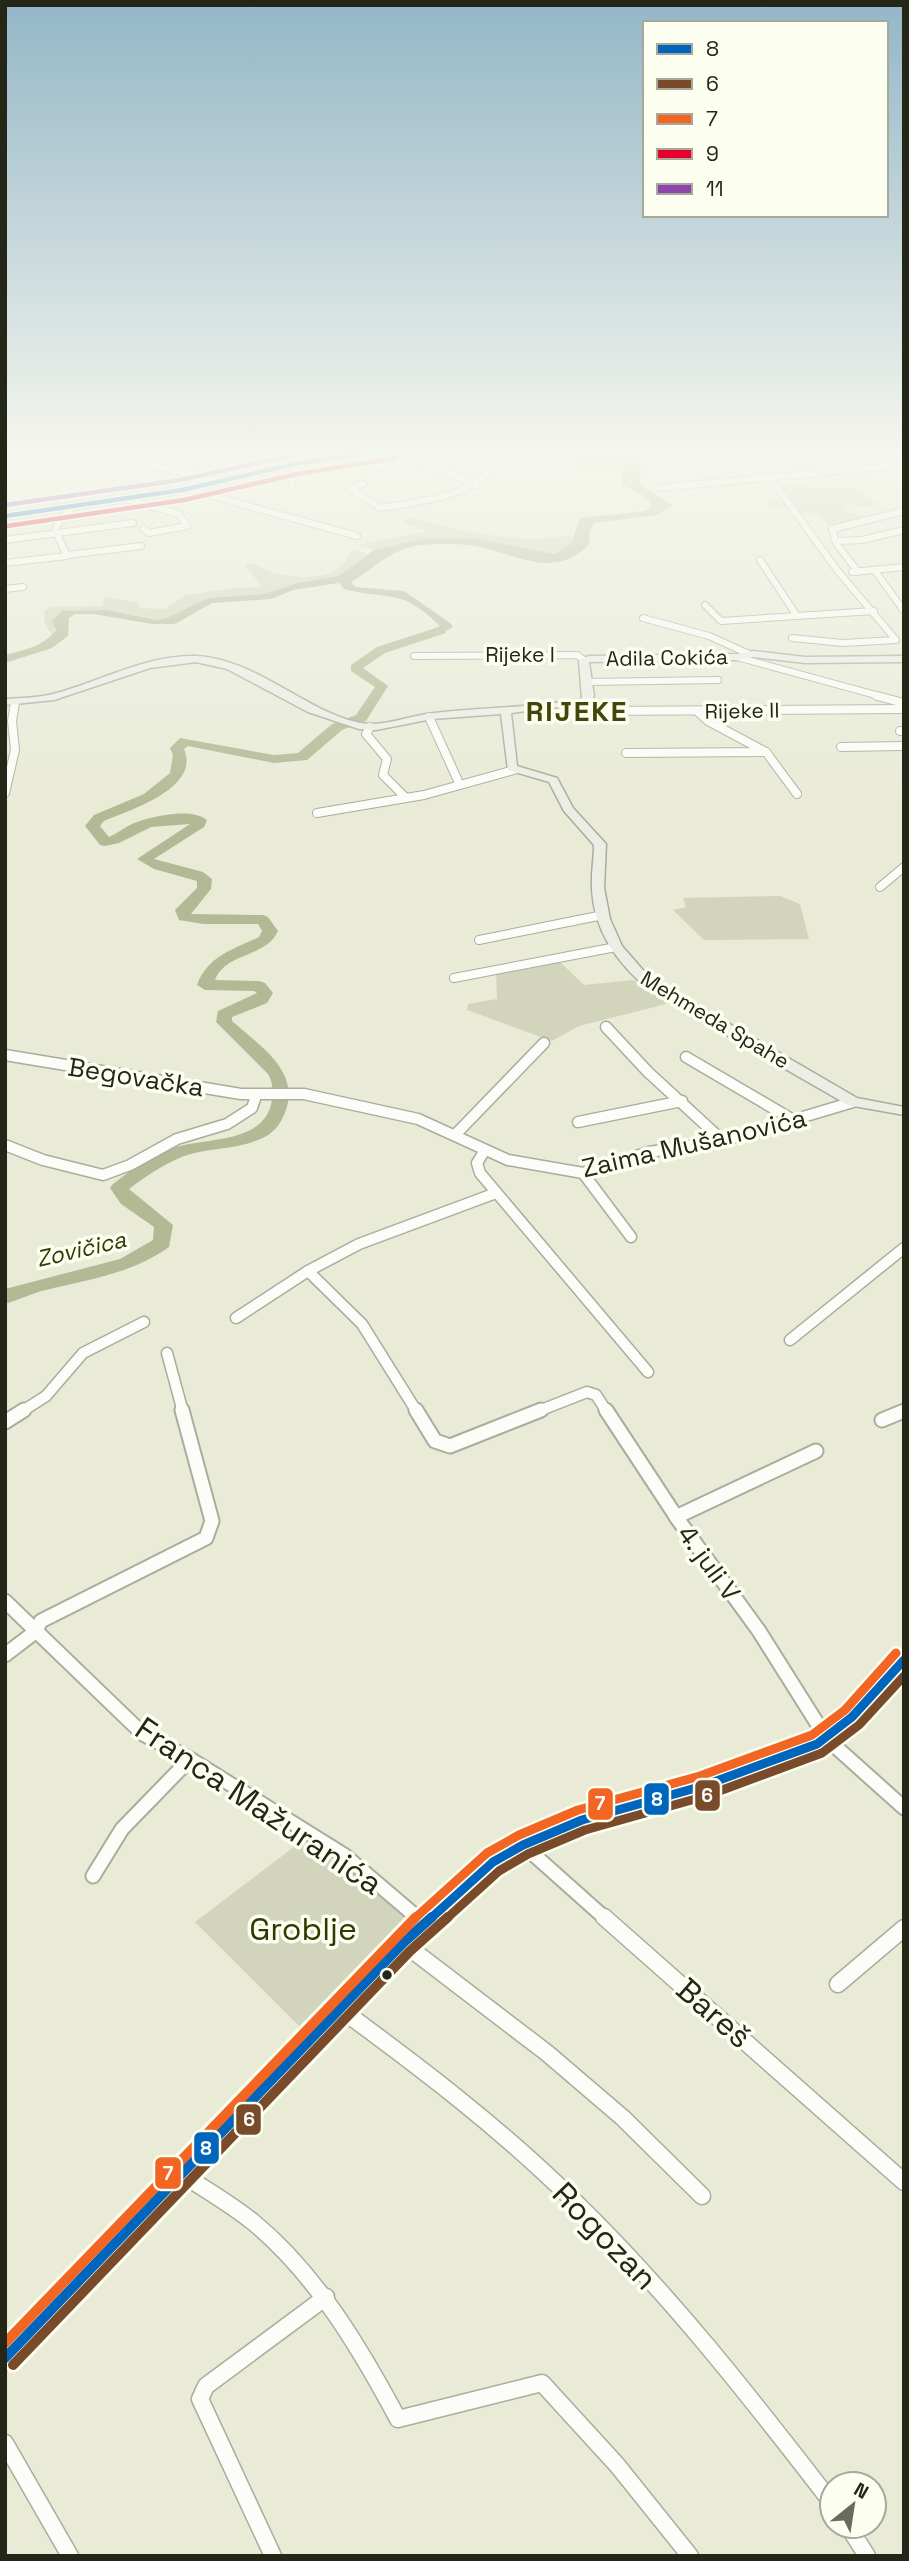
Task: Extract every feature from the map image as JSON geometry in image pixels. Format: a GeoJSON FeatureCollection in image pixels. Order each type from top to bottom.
{"type":"FeatureCollection","features":[{"type":"Feature","properties":{"kind":"street"},"geometry":{"type":"LineString","coordinates":[[765,568],[797,616]]}},
{"type":"Feature","properties":{"kind":"street"},"geometry":{"type":"LineString","coordinates":[[837,568],[900,640]]}},
{"type":"Feature","properties":{"kind":"street"},"geometry":{"type":"LineString","coordinates":[[855,568],[858,572]]}},
{"type":"Feature","properties":{"kind":"street"},"geometry":{"type":"LineString","coordinates":[[842,573],[900,568]]}},
{"type":"Feature","properties":{"kind":"street"},"geometry":{"type":"LineString","coordinates":[[875,571],[904,611]]}},
{"type":"Feature","properties":{"kind":"street"},"geometry":{"type":"LineString","coordinates":[[5,589],[23,587]]}},
{"type":"Feature","properties":{"kind":"street"},"geometry":{"type":"LineString","coordinates":[[705,605],[721,621],[874,611]]}},
{"type":"Feature","properties":{"kind":"street","name":"Adila Cokića"},"geometry":{"type":"LineString","coordinates":[[643,618],[709,636],[750,654],[804,660],[904,659]]}},
{"type":"Feature","properties":{"kind":"street"},"geometry":{"type":"LineString","coordinates":[[792,638],[844,643],[900,640]]}},
{"type":"Feature","properties":{"kind":"street","name":"Adila Cokića"},"geometry":{"type":"LineString","coordinates":[[584,660],[737,657],[750,654]]}},
{"type":"Feature","properties":{"kind":"street","name":"Rijeke I"},"geometry":{"type":"LineString","coordinates":[[414,656],[577,655],[584,660],[589,699]]}},
{"type":"Feature","properties":{"kind":"street"},"geometry":{"type":"LineString","coordinates":[[737,657],[904,703]]}},
{"type":"Feature","properties":{"kind":"street"},"geometry":{"type":"LineString","coordinates":[[5,793],[15,750],[10,702],[47,701],[87,684],[140,669],[198,659],[219,663],[306,707],[367,727],[429,717],[506,712],[589,699]]}},
{"type":"Feature","properties":{"kind":"street"},"geometry":{"type":"LineString","coordinates":[[587,682],[718,680]]}},
{"type":"Feature","properties":{"kind":"street","name":"Rijeke II"},"geometry":{"type":"LineString","coordinates":[[589,699],[594,711],[904,709]]}},
{"type":"Feature","properties":{"kind":"street"},"geometry":{"type":"LineString","coordinates":[[696,711],[708,721],[766,752],[797,794]]}},
{"type":"Feature","properties":{"kind":"street"},"geometry":{"type":"LineString","coordinates":[[317,813],[406,798],[514,770],[506,712]]}},
{"type":"Feature","properties":{"kind":"street"},"geometry":{"type":"LineString","coordinates":[[429,717],[459,783]]}},
{"type":"Feature","properties":{"kind":"street"},"geometry":{"type":"LineString","coordinates":[[367,727],[366,734],[387,759],[383,775],[406,798]]}},
{"type":"Feature","properties":{"kind":"street"},"geometry":{"type":"LineString","coordinates":[[841,747],[904,746]]}},
{"type":"Feature","properties":{"kind":"street"},"geometry":{"type":"LineString","coordinates":[[626,753],[766,752]]}},
{"type":"Feature","properties":{"kind":"street","name":"Mehmeda Spahe"},"geometry":{"type":"LineString","coordinates":[[514,770],[553,780],[568,809],[597,838],[601,853],[598,892],[603,915],[616,947],[629,967],[657,989],[853,1102],[904,1111]]}},
{"type":"Feature","properties":{"kind":"street"},"geometry":{"type":"LineString","coordinates":[[880,887],[904,867]]}},
{"type":"Feature","properties":{"kind":"street"},"geometry":{"type":"LineString","coordinates":[[479,940],[603,915]]}},
{"type":"Feature","properties":{"kind":"street"},"geometry":{"type":"LineString","coordinates":[[454,978],[616,947]]}},
{"type":"Feature","properties":{"kind":"street"},"geometry":{"type":"LineString","coordinates":[[606,1027],[630,1057],[682,1101],[723,1141]]}},
{"type":"Feature","properties":{"kind":"street"},"geometry":{"type":"LineString","coordinates":[[455,1135],[544,1043]]}},
{"type":"Feature","properties":{"kind":"street","name":"Begovačka"},"geometry":{"type":"LineString","coordinates":[[5,1055],[262,1095],[295,1093]]}},
{"type":"Feature","properties":{"kind":"street"},"geometry":{"type":"LineString","coordinates":[[686,1057],[795,1121]]}},
{"type":"Feature","properties":{"kind":"street","name":"Zaima Mušanovića"},"geometry":{"type":"LineString","coordinates":[[295,1093],[407,1116],[524,1166],[583,1173],[628,1156],[723,1141],[853,1102]]}},
{"type":"Feature","properties":{"kind":"street"},"geometry":{"type":"LineString","coordinates":[[5,1145],[103,1175],[177,1139],[234,1121],[252,1108],[262,1095]]}},
{"type":"Feature","properties":{"kind":"street"},"geometry":{"type":"LineString","coordinates":[[579,1122],[682,1101]]}},
{"type":"Feature","properties":{"kind":"street"},"geometry":{"type":"LineString","coordinates":[[485,1150],[477,1168],[648,1372]]}},
{"type":"Feature","properties":{"kind":"street"},"geometry":{"type":"LineString","coordinates":[[583,1173],[631,1237]]}},
{"type":"Feature","properties":{"kind":"street"},"geometry":{"type":"LineString","coordinates":[[236,1318],[308,1271],[359,1244],[496,1193]]}},
{"type":"Feature","properties":{"kind":"street"},"geometry":{"type":"LineString","coordinates":[[790,1340],[904,1248]]}},
{"type":"Feature","properties":{"kind":"street","name":"4. juli V"},"geometry":{"type":"LineString","coordinates":[[308,1271],[362,1325],[435,1441],[441,1445],[450,1446],[587,1392],[596,1395],[676,1517],[759,1631],[827,1739]]}},
{"type":"Feature","properties":{"kind":"street"},"geometry":{"type":"LineString","coordinates":[[5,1422],[46,1396],[83,1353],[144,1322]]}},
{"type":"Feature","properties":{"kind":"street"},"geometry":{"type":"LineString","coordinates":[[5,1655],[35,1632],[41,1621],[206,1538],[211,1531],[212,1521],[167,1353]]}},
{"type":"Feature","properties":{"kind":"street"},"geometry":{"type":"LineString","coordinates":[[881,1420],[904,1411]]}},
{"type":"Feature","properties":{"kind":"street"},"geometry":{"type":"LineString","coordinates":[[676,1517],[816,1451]]}},
{"type":"Feature","properties":{"kind":"street","name":"Franca Mažuranića"},"geometry":{"type":"LineString","coordinates":[[5,1601],[143,1734],[190,1759],[344,1855],[423,1922]]}},
{"type":"Feature","properties":{"kind":"street"},"geometry":{"type":"LineString","coordinates":[[5,2358],[423,1922],[493,1862],[523,1845],[582,1820],[703,1786],[789,1757],[827,1739],[904,1660]]}},
{"type":"Feature","properties":{"kind":"street"},"geometry":{"type":"LineString","coordinates":[[827,1739],[904,1808]]}},
{"type":"Feature","properties":{"kind":"street"},"geometry":{"type":"LineString","coordinates":[[93,1875],[99,1861],[158,1787],[190,1759]]}},
{"type":"Feature","properties":{"kind":"street","name":"Bareš"},"geometry":{"type":"LineString","coordinates":[[523,1845],[904,2182]]}},
{"type":"Feature","properties":{"kind":"street"},"geometry":{"type":"LineString","coordinates":[[838,1984],[904,1928]]}},
{"type":"Feature","properties":{"kind":"street"},"geometry":{"type":"LineString","coordinates":[[403,1943],[547,2053],[623,2118],[702,2196]]}},
{"type":"Feature","properties":{"kind":"street","name":"Rogozan"},"geometry":{"type":"LineString","coordinates":[[339,2008],[459,2099],[532,2160],[617,2244],[729,2370],[818,2485]]}},
{"type":"Feature","properties":{"kind":"street"},"geometry":{"type":"LineString","coordinates":[[181,2173],[260,2228],[326,2297],[363,2352],[398,2419],[542,2383],[617,2465],[690,2556]]}},
{"type":"Feature","properties":{"kind":"street"},"geometry":{"type":"LineString","coordinates":[[273,2556],[200,2399],[206,2386],[326,2297]]}},
{"type":"Feature","properties":{"kind":"street"},"geometry":{"type":"LineString","coordinates":[[5,2443],[70,2556]]}},
{"type":"Feature","properties":{"kind":"street"},"geometry":{"type":"LineString","coordinates":[[857,2540],[867,2556]]}},
{"type":"Feature","properties":{"kind":"green space"},"geometry":{"type":"Polygon","coordinates":[[[247,568],[261,568],[296,577],[320,576],[338,568],[349,568],[338,576],[298,583],[264,594],[208,598],[167,618],[156,620],[106,610],[62,611],[52,635],[45,623],[44,611],[50,607],[103,606],[104,597],[137,602],[140,608],[165,609],[186,595],[262,587],[247,568]]]}},
{"type":"Feature","properties":{"kind":"green space"},"geometry":{"type":"Polygon","coordinates":[[[780,896],[800,904],[809,939],[704,940],[673,910],[686,907],[683,898],[780,896]]]}},
{"type":"Feature","properties":{"kind":"green space"},"geometry":{"type":"Polygon","coordinates":[[[559,961],[584,985],[633,980],[674,1002],[579,1026],[552,1041],[467,1010],[468,1004],[497,999],[496,972],[559,961]]]}},
{"type":"Feature","properties":{"kind":"green space","name":"Groblje"},"geometry":{"type":"Polygon","coordinates":[[[303,1840],[329,1855],[408,1919],[303,2030],[195,1922],[303,1840]]]}},
{"type":"Feature","properties":{"kind":"shaded area"},"geometry":{"type":"Polygon","coordinates":[[[350,568],[373,568],[351,582],[355,587],[404,591],[453,627],[440,634],[418,636],[440,626],[405,600],[344,589],[339,583],[293,590],[271,599],[212,603],[175,624],[152,624],[93,614],[75,614],[69,618],[68,636],[52,648],[5,663],[5,656],[46,640],[56,630],[52,621],[62,611],[106,610],[156,620],[167,618],[208,598],[264,594],[298,583],[338,576],[350,568]]]}},
{"type":"Feature","properties":{"kind":"waterway","name":"Zovičica"},"geometry":{"type":"LineString","coordinates":[[5,1297],[45,1283],[107,1270],[145,1255],[162,1243],[164,1225],[127,1200],[119,1188],[148,1168],[179,1152],[238,1140],[264,1130],[273,1121],[280,1104],[281,1083],[276,1073],[263,1057],[224,1022],[224,1014],[261,1000],[265,993],[259,986],[205,985],[208,976],[221,962],[266,940],[270,931],[263,920],[203,920],[184,917],[183,910],[204,889],[205,879],[144,859],[199,824],[200,820],[153,822],[105,842],[92,826],[99,818],[149,797],[177,775],[180,755],[177,748],[185,741],[274,759],[302,757],[337,727],[361,718],[382,686],[355,668],[381,650],[442,630]]}},
{"type":"Feature","properties":{"kind":"transit line","name":"7"},"geometry":{"type":"LineString","coordinates":[[5,2343],[395,1936],[487,1853],[519,1835],[578,1810],[700,1776],[812,1735],[845,1710],[896,1653]]}},
{"type":"Feature","properties":{"kind":"transit line","name":"8"},"geometry":{"type":"LineString","coordinates":[[5,2358],[403,1943],[493,1862],[523,1845],[582,1820],[703,1786],[817,1744],[852,1717],[904,1660]]}},
{"type":"Feature","properties":{"kind":"transit line","name":"6"},"geometry":{"type":"LineString","coordinates":[[13,2365],[410,1951],[499,1871],[528,1854],[585,1830],[706,1796],[822,1753],[859,1725],[904,1676]]}},
{"type":"Feature","properties":{"kind":"district","name":"RIJEKE"},"geometry":{"type":"Point","coordinates":[577,711]}}]}
